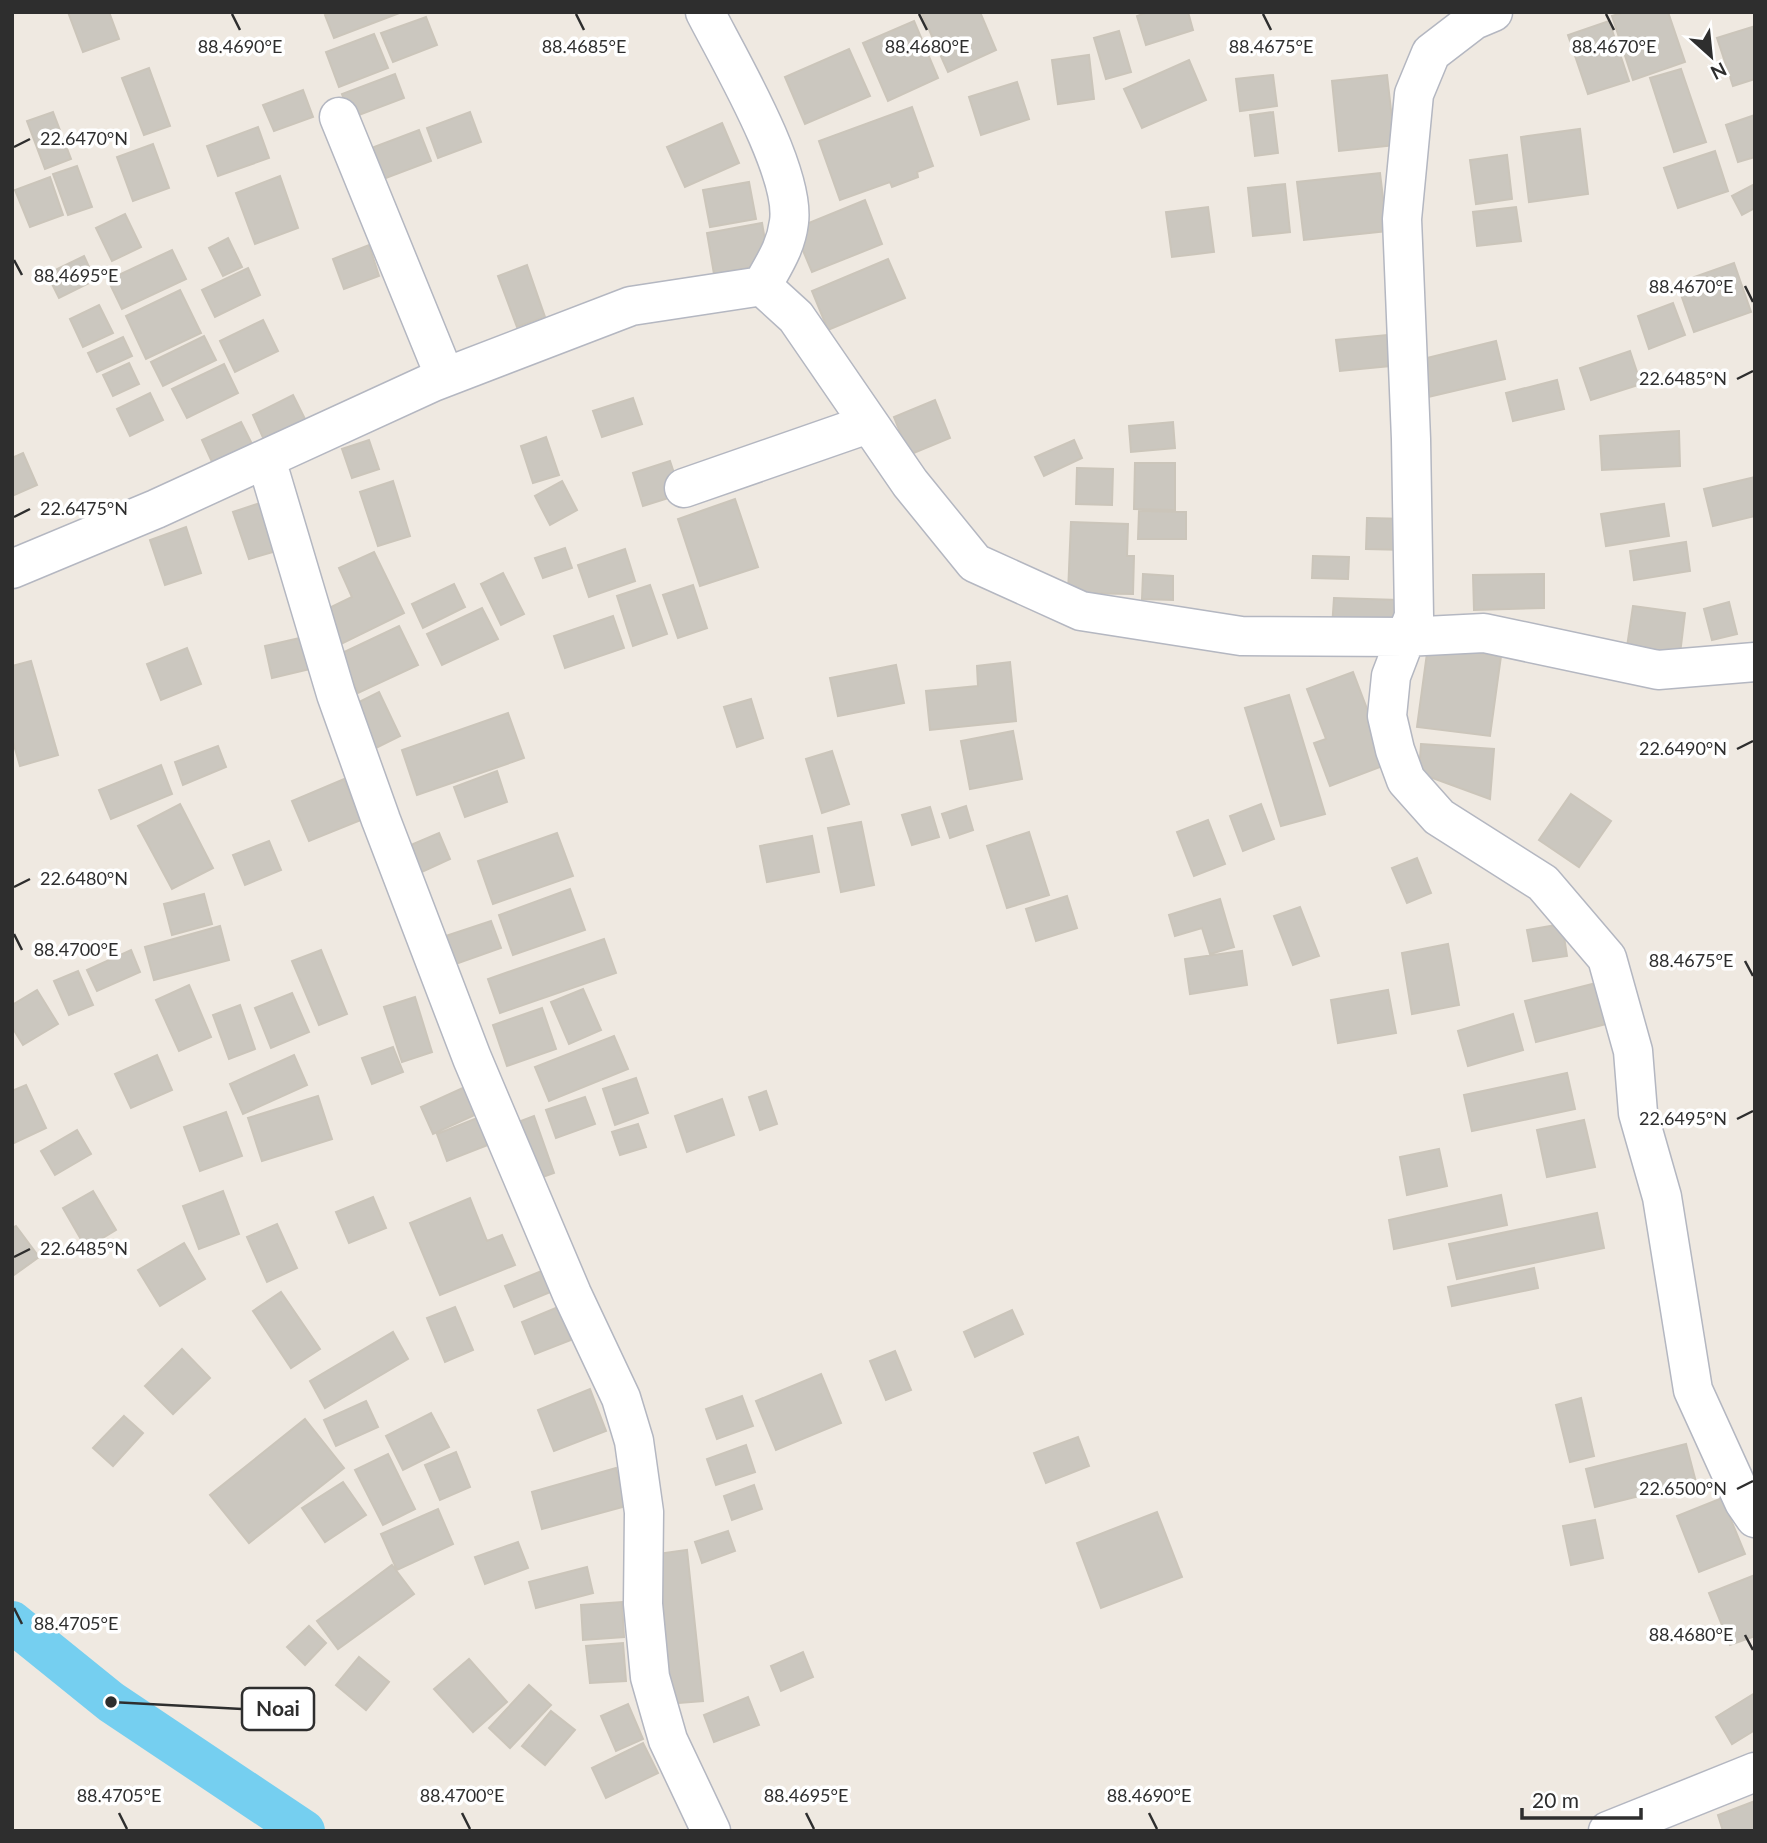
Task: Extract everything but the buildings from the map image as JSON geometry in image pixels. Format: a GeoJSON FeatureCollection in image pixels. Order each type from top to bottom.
{"type":"FeatureCollection","features":[{"type":"Feature","properties":{"kind":"street"},"geometry":{"type":"LineString","coordinates":[[705,12],[758,114],[786,183],[790,219],[783,249],[761,286]]}},
{"type":"Feature","properties":{"kind":"street"},"geometry":{"type":"LineString","coordinates":[[1479,15],[1431,53],[1414,94],[1402,219],[1414,616],[1391,676],[1387,716],[1406,780],[1439,817],[1543,883],[1607,958],[1633,1051],[1638,1113],[1662,1197],[1693,1390],[1744,1502],[1755,1518]]}},
{"type":"Feature","properties":{"kind":"street"},"geometry":{"type":"LineString","coordinates":[[339,117],[445,377]]}},
{"type":"Feature","properties":{"kind":"street"},"geometry":{"type":"LineString","coordinates":[[12,569],[156,509],[445,377],[631,306],[761,286]]}},
{"type":"Feature","properties":{"kind":"street"},"geometry":{"type":"LineString","coordinates":[[761,286],[796,317],[910,483],[975,563],[1081,611],[1241,636],[1405,637],[1484,632],[1658,670],[1755,662]]}},
{"type":"Feature","properties":{"kind":"street"},"geometry":{"type":"LineString","coordinates":[[684,488],[868,424]]}},
{"type":"Feature","properties":{"kind":"street"},"geometry":{"type":"LineString","coordinates":[[266,458],[336,694],[385,833],[472,1058],[572,1294],[621,1398],[634,1441],[644,1512],[643,1604],[650,1677],[668,1740],[711,1831]]}},
{"type":"Feature","properties":{"kind":"street"},"geometry":{"type":"LineString","coordinates":[[1608,1831],[1755,1772]]}},
{"type":"Feature","properties":{"kind":"waterway"},"geometry":{"type":"LineString","coordinates":[[12,1622],[111,1702],[304,1831]]}},
{"type":"Feature","properties":{"kind":"place","name":"Noai"},"geometry":{"type":"Point","coordinates":[111,1702]}}]}
